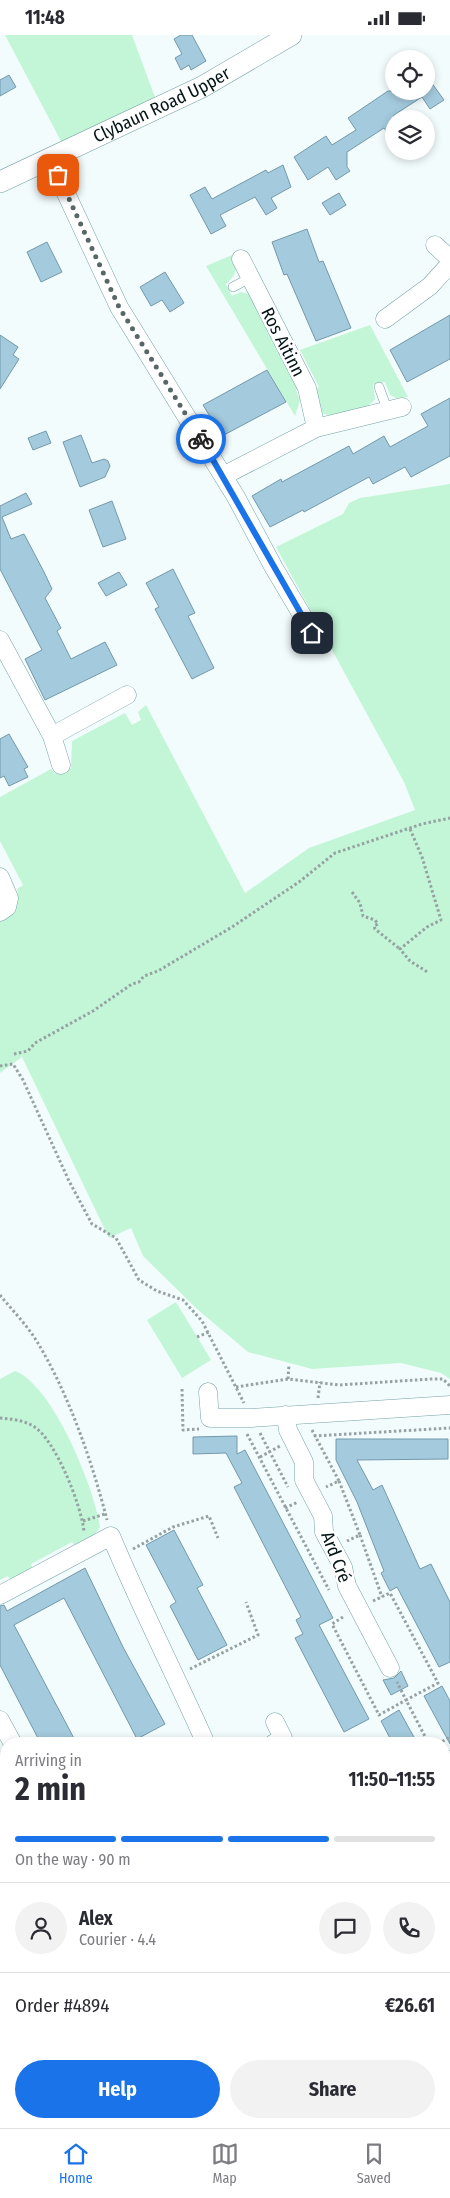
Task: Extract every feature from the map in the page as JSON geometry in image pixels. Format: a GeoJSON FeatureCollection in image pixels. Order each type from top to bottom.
{"type":"FeatureCollection","features":[{"type":"Feature","properties":{"kind":"street","name":"Clybaun Road Upper"},"geometry":{"type":"LineString","coordinates":[[0,182],[202,87],[291,35]]}},
{"type":"Feature","properties":{"kind":"street"},"geometry":{"type":"LineString","coordinates":[[50,159],[119,307],[223,476],[312,633]]}},
{"type":"Feature","properties":{"kind":"street"},"geometry":{"type":"LineString","coordinates":[[435,245],[450,259]]}},
{"type":"Feature","properties":{"kind":"street","name":"Ros Aitinn"},"geometry":{"type":"LineString","coordinates":[[241,259],[307,388],[316,428]]}},
{"type":"Feature","properties":{"kind":"street"},"geometry":{"type":"LineString","coordinates":[[385,319],[430,286],[450,264]]}},
{"type":"Feature","properties":{"kind":"street"},"geometry":{"type":"LineString","coordinates":[[223,476],[316,428],[394,408]]}},
{"type":"Feature","properties":{"kind":"street"},"geometry":{"type":"LineString","coordinates":[[0,640],[52,735],[61,765]]}},
{"type":"Feature","properties":{"kind":"street"},"geometry":{"type":"LineString","coordinates":[[52,735],[128,695]]}},
{"type":"Feature","properties":{"kind":"street"},"geometry":{"type":"LineString","coordinates":[[0,877],[9,898],[6,907],[0,912]]}},
{"type":"Feature","properties":{"kind":"street"},"geometry":{"type":"LineString","coordinates":[[208,1392],[210,1418],[251,1418],[450,1405]]}},
{"type":"Feature","properties":{"kind":"street","name":"Ard Cré"},"geometry":{"type":"LineString","coordinates":[[286,1415],[288,1430],[304,1462],[304,1480],[323,1516],[324,1532],[343,1567],[347,1586],[390,1668]]}},
{"type":"Feature","properties":{"kind":"street"},"geometry":{"type":"LineString","coordinates":[[0,1595],[111,1536],[147,1620],[176,1677],[203,1737]]}},
{"type":"Feature","properties":{"kind":"street"},"geometry":{"type":"LineString","coordinates":[[0,1720],[9,1737]]}},
{"type":"Feature","properties":{"kind":"street"},"geometry":{"type":"LineString","coordinates":[[275,1722],[282,1737]]}},
{"type":"Feature","properties":{"kind":"lane"},"geometry":{"type":"LineString","coordinates":[[233,287],[250,278]]}},
{"type":"Feature","properties":{"kind":"lane"},"geometry":{"type":"LineString","coordinates":[[379,387],[394,408]]}},
{"type":"Feature","properties":{"kind":"path"},"geometry":{"type":"LineString","coordinates":[[14,1054],[28,1051],[35,1043],[93,1011],[132,984],[139,982],[144,976],[158,971],[232,927],[299,882],[335,853],[450,818]]}},
{"type":"Feature","properties":{"kind":"path"},"geometry":{"type":"LineString","coordinates":[[400,949],[427,927],[441,920],[422,857],[410,829]]}},
{"type":"Feature","properties":{"kind":"path"},"geometry":{"type":"LineString","coordinates":[[352,892],[360,903],[363,916],[375,920],[378,924],[374,926],[375,929],[400,949],[410,961],[428,973]]}},
{"type":"Feature","properties":{"kind":"path"},"geometry":{"type":"LineString","coordinates":[[0,1066],[14,1064],[92,1223],[116,1239],[139,1280],[157,1291],[183,1300],[209,1331],[251,1418],[296,1503]]}},
{"type":"Feature","properties":{"kind":"path"},"geometry":{"type":"LineString","coordinates":[[0,1295],[36,1340],[45,1358],[84,1444],[96,1476],[111,1536]]}},
{"type":"Feature","properties":{"kind":"path"},"geometry":{"type":"LineString","coordinates":[[197,1337],[209,1331]]}},
{"type":"Feature","properties":{"kind":"path"},"geometry":{"type":"LineString","coordinates":[[288,1379],[289,1365]]}},
{"type":"Feature","properties":{"kind":"path"},"geometry":{"type":"LineString","coordinates":[[236,1387],[288,1379],[339,1385],[443,1379],[450,1386]]}},
{"type":"Feature","properties":{"kind":"path"},"geometry":{"type":"LineString","coordinates":[[0,1418],[17,1420],[34,1426],[47,1437],[64,1471],[83,1521],[84,1534],[90,1547]]}},
{"type":"Feature","properties":{"kind":"path"},"geometry":{"type":"LineString","coordinates":[[314,1436],[450,1428]]}},
{"type":"Feature","properties":{"kind":"path"},"geometry":{"type":"LineString","coordinates":[[338,1481],[382,1597]]}},
{"type":"Feature","properties":{"kind":"path"},"geometry":{"type":"LineString","coordinates":[[83,1521],[105,1514]]}},
{"type":"Feature","properties":{"kind":"path"},"geometry":{"type":"LineString","coordinates":[[120,1557],[173,1527],[209,1516],[218,1538]]}},
{"type":"Feature","properties":{"kind":"path"},"geometry":{"type":"LineString","coordinates":[[313,1558],[360,1535]]}},
{"type":"Feature","properties":{"kind":"path"},"geometry":{"type":"LineString","coordinates":[[176,1677],[258,1635],[246,1603]]}},
{"type":"Feature","properties":{"kind":"path"},"geometry":{"type":"LineString","coordinates":[[343,1617],[332,1624],[379,1715],[406,1701],[390,1668]]}},
{"type":"Feature","properties":{"kind":"green space"},"geometry":{"type":"Polygon","coordinates":[[[5,35],[132,35],[156,100],[63,145],[5,35]]]}},
{"type":"Feature","properties":{"kind":"green space"},"geometry":{"type":"Polygon","coordinates":[[[232,255],[235,271],[226,284],[232,296],[241,292],[252,295],[300,387],[296,390],[300,400],[295,416],[206,266],[232,255]]]}},
{"type":"Feature","properties":{"kind":"green space"},"geometry":{"type":"Polygon","coordinates":[[[370,325],[408,397],[396,398],[390,395],[385,382],[373,385],[375,399],[365,407],[349,413],[332,415],[320,412],[315,390],[319,387],[300,350],[370,325]]]}},
{"type":"Feature","properties":{"kind":"green space"},"geometry":{"type":"Polygon","coordinates":[[[450,484],[450,1379],[441,1373],[401,1363],[312,1369],[248,1352],[197,1309],[143,1256],[131,1228],[109,1238],[22,1057],[0,1073],[0,919],[16,902],[17,889],[23,885],[0,841],[0,797],[51,769],[56,774],[71,768],[72,741],[125,713],[132,725],[141,720],[138,712],[146,705],[245,893],[309,848],[415,810],[404,782],[276,547],[343,514],[349,503],[360,498],[450,484]]]}},
{"type":"Feature","properties":{"kind":"green space"},"geometry":{"type":"Polygon","coordinates":[[[176,1302],[211,1360],[182,1378],[147,1320],[176,1302]]]}},
{"type":"Feature","properties":{"kind":"green space"},"geometry":{"type":"Polygon","coordinates":[[[15,1371],[29,1380],[44,1396],[57,1416],[81,1465],[90,1489],[100,1527],[93,1537],[75,1547],[72,1542],[31,1564],[33,1570],[11,1581],[8,1576],[0,1580],[0,1379],[15,1371]]]}},
{"type":"Feature","properties":{"kind":"building"},"geometry":{"type":"Polygon","coordinates":[[[181,35],[192,35],[206,61],[191,70],[189,65],[181,70],[175,58],[182,54],[174,39],[181,35]]]}},
{"type":"Feature","properties":{"kind":"building"},"geometry":{"type":"Polygon","coordinates":[[[9,75],[16,87],[0,96],[0,80],[9,75]]]}},
{"type":"Feature","properties":{"kind":"building"},"geometry":{"type":"Polygon","coordinates":[[[435,88],[444,100],[430,109],[424,100],[435,100],[435,88]]]}},
{"type":"Feature","properties":{"kind":"building"},"geometry":{"type":"Polygon","coordinates":[[[385,93],[385,100],[417,100],[402,110],[385,110],[385,129],[384,128],[347,152],[347,167],[350,171],[336,180],[328,167],[308,180],[294,157],[326,136],[332,145],[356,130],[348,118],[385,93]]]}},
{"type":"Feature","properties":{"kind":"building"},"geometry":{"type":"Polygon","coordinates":[[[283,165],[291,187],[271,198],[277,208],[266,215],[255,197],[220,215],[226,226],[211,234],[190,195],[205,187],[212,199],[266,170],[268,173],[283,165]]]}},
{"type":"Feature","properties":{"kind":"building"},"geometry":{"type":"Polygon","coordinates":[[[339,193],[346,205],[330,215],[322,203],[339,193]]]}},
{"type":"Feature","properties":{"kind":"building"},"geometry":{"type":"Polygon","coordinates":[[[307,229],[319,262],[323,261],[351,328],[316,341],[287,274],[284,275],[272,242],[307,229]]]}},
{"type":"Feature","properties":{"kind":"building"},"geometry":{"type":"Polygon","coordinates":[[[47,242],[62,272],[41,282],[27,252],[47,242]]]}},
{"type":"Feature","properties":{"kind":"building"},"geometry":{"type":"Polygon","coordinates":[[[165,272],[184,303],[170,312],[162,300],[151,306],[140,287],[165,272]]]}},
{"type":"Feature","properties":{"kind":"building"},"geometry":{"type":"Polygon","coordinates":[[[450,315],[450,359],[407,382],[390,350],[450,315]]]}},
{"type":"Feature","properties":{"kind":"building"},"geometry":{"type":"Polygon","coordinates":[[[0,335],[18,347],[13,355],[19,359],[0,389],[0,335]]]}},
{"type":"Feature","properties":{"kind":"building"},"geometry":{"type":"Polygon","coordinates":[[[267,370],[286,402],[222,436],[203,405],[267,370]]]}},
{"type":"Feature","properties":{"kind":"building"},"geometry":{"type":"Polygon","coordinates":[[[450,398],[450,456],[411,477],[405,467],[373,484],[369,477],[304,512],[303,510],[270,527],[252,496],[281,479],[282,482],[349,446],[353,454],[384,436],[390,447],[428,426],[421,414],[450,398]]]}},
{"type":"Feature","properties":{"kind":"building"},"geometry":{"type":"Polygon","coordinates":[[[46,431],[51,443],[33,450],[28,438],[46,431]]]}},
{"type":"Feature","properties":{"kind":"building"},"geometry":{"type":"Polygon","coordinates":[[[81,435],[92,463],[104,459],[108,461],[110,466],[105,477],[80,487],[63,442],[81,435]]]}},
{"type":"Feature","properties":{"kind":"building"},"geometry":{"type":"Polygon","coordinates":[[[26,493],[32,504],[2,517],[11,539],[24,534],[44,572],[52,589],[45,598],[61,628],[57,631],[71,659],[105,642],[117,665],[45,700],[25,659],[42,650],[0,569],[0,506],[26,493]]]}},
{"type":"Feature","properties":{"kind":"building"},"geometry":{"type":"Polygon","coordinates":[[[112,501],[126,539],[103,547],[89,510],[112,501]]]}},
{"type":"Feature","properties":{"kind":"building"},"geometry":{"type":"Polygon","coordinates":[[[173,569],[195,613],[188,616],[214,668],[192,679],[155,609],[159,607],[146,583],[173,569]]]}},
{"type":"Feature","properties":{"kind":"building"},"geometry":{"type":"Polygon","coordinates":[[[119,572],[127,585],[106,596],[98,583],[119,572]]]}},
{"type":"Feature","properties":{"kind":"building"},"geometry":{"type":"Polygon","coordinates":[[[9,734],[28,767],[24,769],[28,777],[9,786],[4,776],[0,778],[0,739],[9,734]]]}},
{"type":"Feature","properties":{"kind":"building"},"geometry":{"type":"Polygon","coordinates":[[[237,1436],[237,1454],[245,1450],[333,1618],[319,1625],[369,1719],[344,1732],[295,1638],[303,1634],[296,1620],[301,1617],[234,1487],[242,1483],[226,1453],[193,1454],[193,1437],[237,1436]]]}},
{"type":"Feature","properties":{"kind":"building"},"geometry":{"type":"Polygon","coordinates":[[[336,1439],[448,1439],[448,1459],[357,1460],[373,1490],[382,1485],[420,1569],[431,1564],[450,1602],[450,1662],[439,1667],[397,1587],[390,1591],[381,1573],[384,1571],[357,1502],[336,1460],[336,1439]]]}},
{"type":"Feature","properties":{"kind":"building"},"geometry":{"type":"Polygon","coordinates":[[[174,1530],[203,1585],[197,1588],[227,1645],[198,1660],[170,1606],[176,1602],[146,1545],[174,1530]]]}},
{"type":"Feature","properties":{"kind":"building"},"geometry":{"type":"Polygon","coordinates":[[[85,1568],[123,1647],[165,1724],[141,1737],[136,1737],[64,1598],[14,1625],[73,1737],[37,1737],[0,1665],[0,1606],[4,1605],[7,1611],[85,1568]]]}},
{"type":"Feature","properties":{"kind":"building"},"geometry":{"type":"Polygon","coordinates":[[[401,1671],[408,1686],[391,1695],[383,1680],[394,1678],[401,1671]]]}},
{"type":"Feature","properties":{"kind":"building"},"geometry":{"type":"Polygon","coordinates":[[[442,1686],[450,1701],[450,1737],[446,1737],[424,1696],[442,1686]]]}},
{"type":"Feature","properties":{"kind":"building"},"geometry":{"type":"Polygon","coordinates":[[[399,1710],[414,1737],[389,1737],[381,1721],[399,1710]]]}},
{"type":"Feature","properties":{"kind":"way so far"},"geometry":{"type":"LineString","coordinates":[[58,175],[102,274],[119,307],[136,338],[201,439]]}},
{"type":"Feature","properties":{"kind":"route"},"geometry":{"type":"LineString","coordinates":[[201,439],[243,509],[274,569],[312,633]]}}]}
